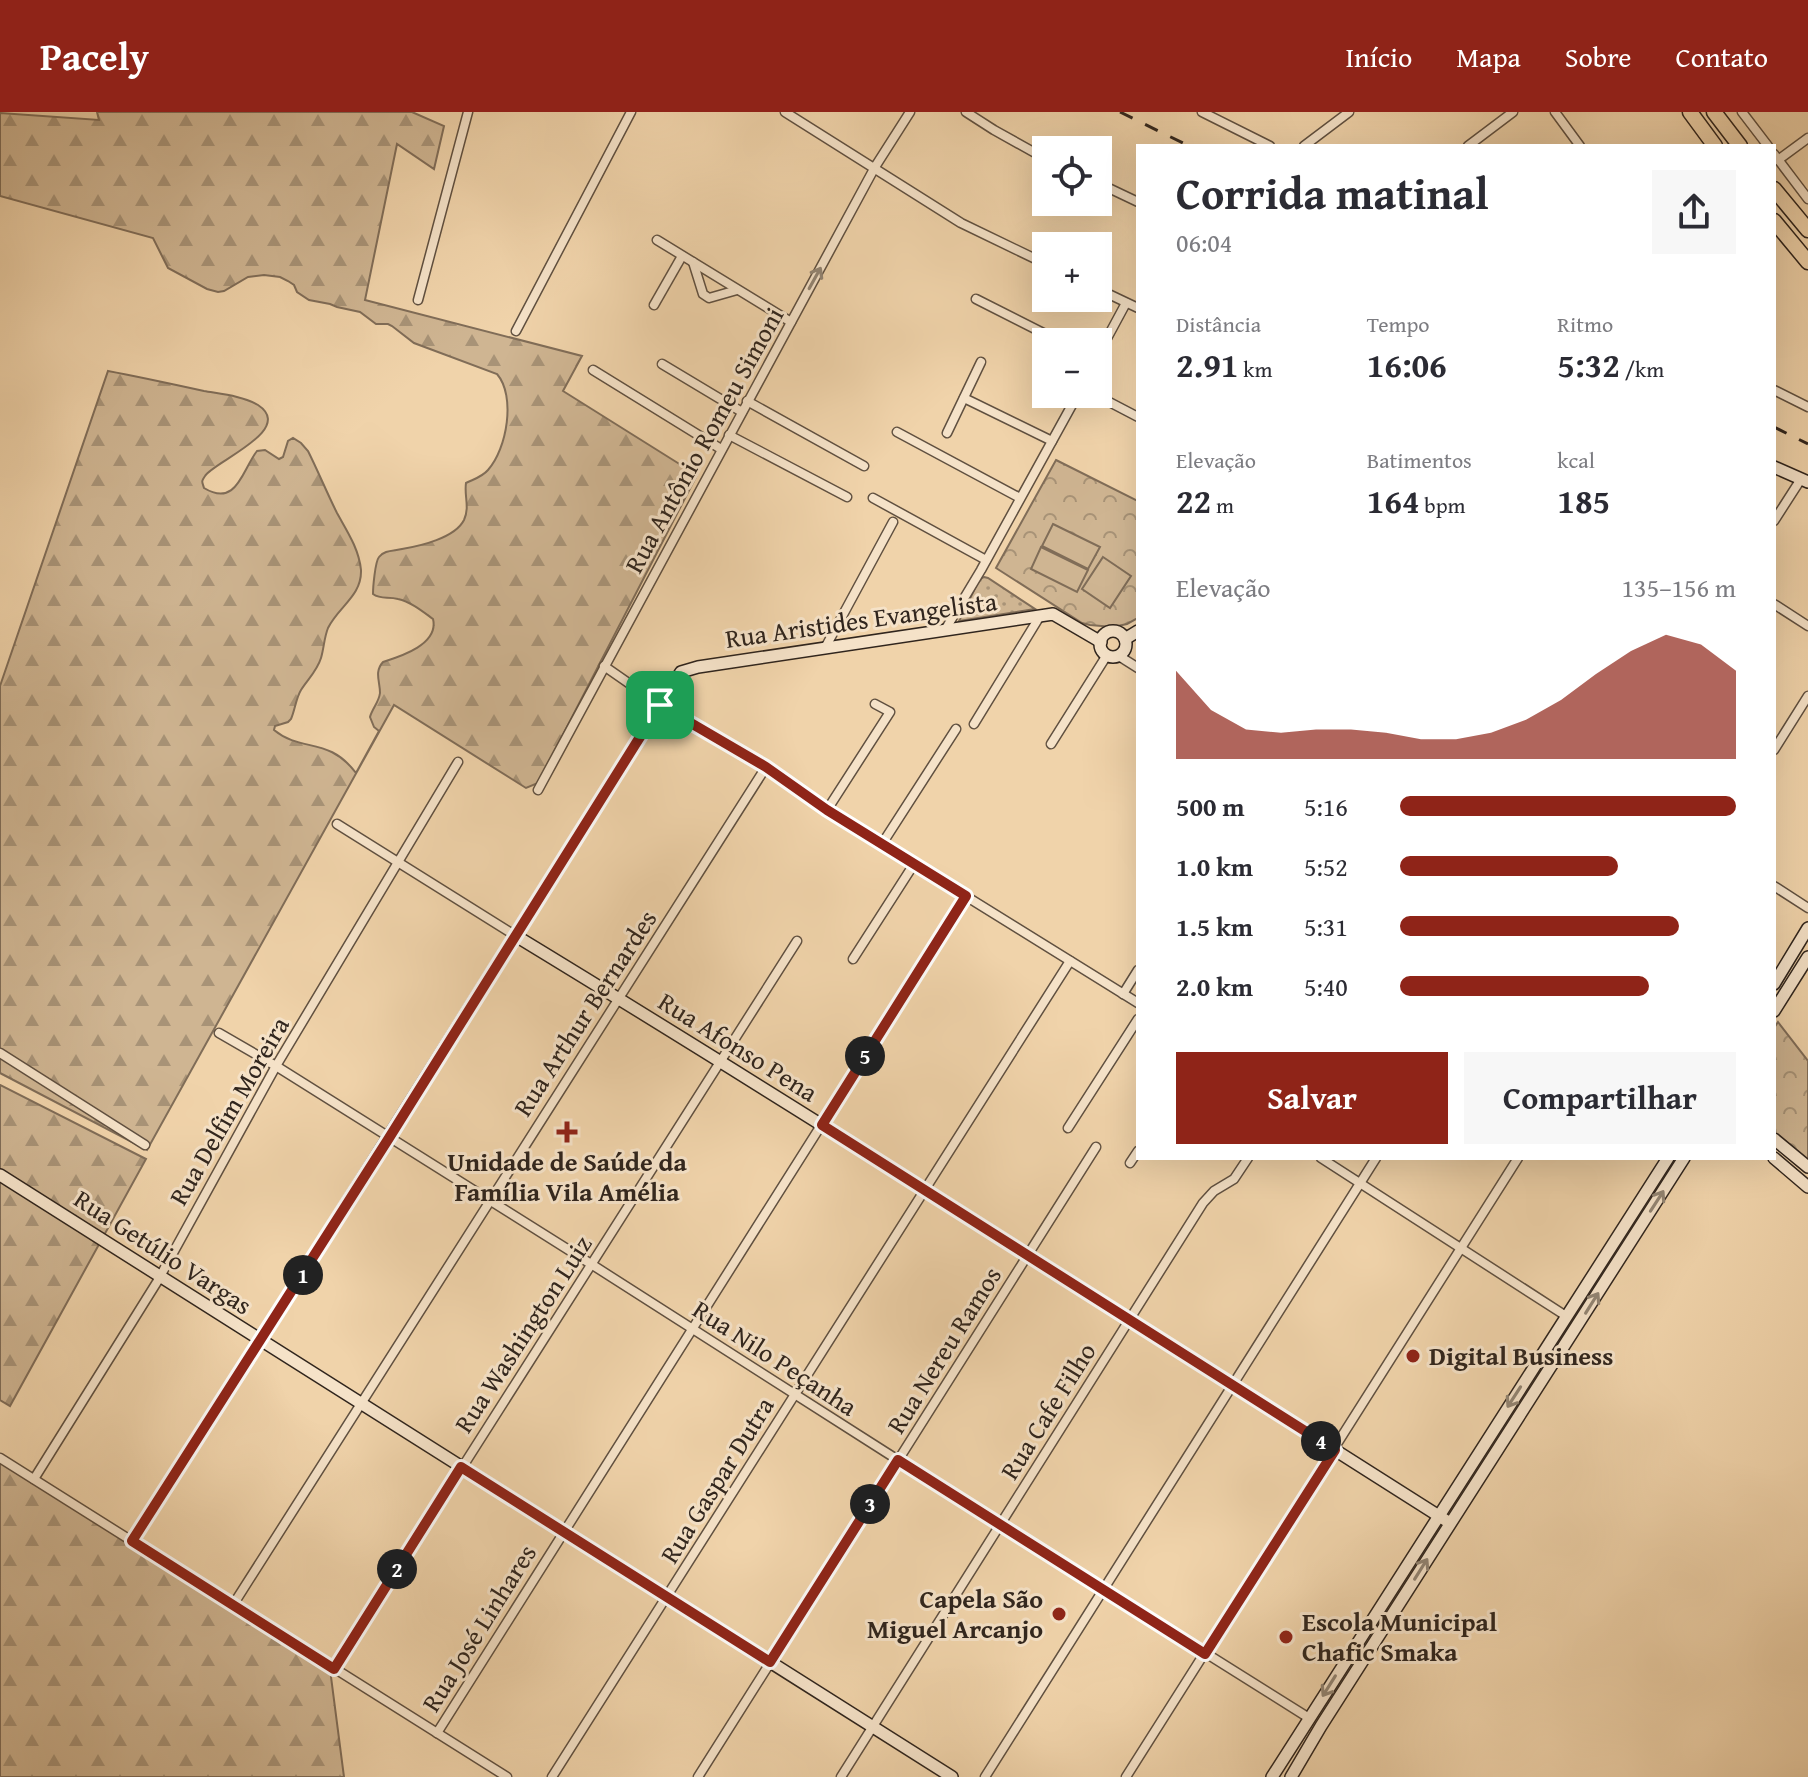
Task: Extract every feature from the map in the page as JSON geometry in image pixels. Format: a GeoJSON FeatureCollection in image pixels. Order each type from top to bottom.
{"type":"FeatureCollection","features":[{"type":"Feature","properties":{"kind":"highway"},"geometry":{"type":"LineString","coordinates":[[1690,112],[1714,144]]}},
{"type":"Feature","properties":{"kind":"highway"},"geometry":{"type":"LineString","coordinates":[[1714,112],[1738,144]]}},
{"type":"Feature","properties":{"kind":"highway"},"geometry":{"type":"LineString","coordinates":[[1776,191],[1808,230]]}},
{"type":"Feature","properties":{"kind":"highway"},"geometry":{"type":"LineString","coordinates":[[1776,223],[1808,262]]}},
{"type":"Feature","properties":{"kind":"street"},"geometry":{"type":"LineString","coordinates":[[418,300],[468,112]]}},
{"type":"Feature","properties":{"kind":"street"},"geometry":{"type":"LineString","coordinates":[[516,331],[631,112]]}},
{"type":"Feature","properties":{"kind":"street"},"geometry":{"type":"LineString","coordinates":[[785,112],[961,223],[1032,257]]}},
{"type":"Feature","properties":{"kind":"street","name":"Rua Antônio Romeu Simoni"},"geometry":{"type":"LineString","coordinates":[[538,790],[875,167],[910,112]]}},
{"type":"Feature","properties":{"kind":"street"},"geometry":{"type":"LineString","coordinates":[[966,112],[1032,151]]}},
{"type":"Feature","properties":{"kind":"street"},"geometry":{"type":"LineString","coordinates":[[1202,112],[1266,144]]}},
{"type":"Feature","properties":{"kind":"street"},"geometry":{"type":"LineString","coordinates":[[1307,144],[1349,112]]}},
{"type":"Feature","properties":{"kind":"street"},"geometry":{"type":"LineString","coordinates":[[1471,144],[1513,112]]}},
{"type":"Feature","properties":{"kind":"street"},"geometry":{"type":"LineString","coordinates":[[1555,112],[1579,144]]}},
{"type":"Feature","properties":{"kind":"street"},"geometry":{"type":"LineString","coordinates":[[1742,112],[1766,144]]}},
{"type":"Feature","properties":{"kind":"street"},"geometry":{"type":"LineString","coordinates":[[1808,138],[1776,157],[1808,199]]}},
{"type":"Feature","properties":{"kind":"street"},"geometry":{"type":"LineString","coordinates":[[1112,190],[1136,201]]}},
{"type":"Feature","properties":{"kind":"street"},"geometry":{"type":"LineString","coordinates":[[657,240],[791,322]]}},
{"type":"Feature","properties":{"kind":"street"},"geometry":{"type":"LineString","coordinates":[[654,305],[682,256]]}},
{"type":"Feature","properties":{"kind":"street"},"geometry":{"type":"LineString","coordinates":[[693,262],[706,297],[737,290]]}},
{"type":"Feature","properties":{"kind":"street"},"geometry":{"type":"LineString","coordinates":[[1112,296],[1136,307]]}},
{"type":"Feature","properties":{"kind":"street"},"geometry":{"type":"LineString","coordinates":[[976,299],[1033,328]]}},
{"type":"Feature","properties":{"kind":"street"},"geometry":{"type":"LineString","coordinates":[[1112,329],[1126,303]]}},
{"type":"Feature","properties":{"kind":"street"},"geometry":{"type":"LineString","coordinates":[[947,433],[981,362]]}},
{"type":"Feature","properties":{"kind":"street"},"geometry":{"type":"LineString","coordinates":[[662,364],[742,412]]}},
{"type":"Feature","properties":{"kind":"street"},"geometry":{"type":"LineString","coordinates":[[593,370],[721,449]]}},
{"type":"Feature","properties":{"kind":"street"},"geometry":{"type":"LineString","coordinates":[[1776,391],[1808,407]]}},
{"type":"Feature","properties":{"kind":"street"},"geometry":{"type":"LineString","coordinates":[[964,398],[1052,441]]}},
{"type":"Feature","properties":{"kind":"street"},"geometry":{"type":"LineString","coordinates":[[747,401],[864,466]]}},
{"type":"Feature","properties":{"kind":"street"},"geometry":{"type":"LineString","coordinates":[[1112,403],[1136,416]]}},
{"type":"Feature","properties":{"kind":"street"},"geometry":{"type":"LineString","coordinates":[[945,630],[1070,408]]}},
{"type":"Feature","properties":{"kind":"street"},"geometry":{"type":"LineString","coordinates":[[897,432],[1020,498]]}},
{"type":"Feature","properties":{"kind":"street"},"geometry":{"type":"LineString","coordinates":[[729,435],[847,497]]}},
{"type":"Feature","properties":{"kind":"street"},"geometry":{"type":"LineString","coordinates":[[1776,468],[1804,480],[1776,518]]}},
{"type":"Feature","properties":{"kind":"street"},"geometry":{"type":"LineString","coordinates":[[873,498],[986,560]]}},
{"type":"Feature","properties":{"kind":"street"},"geometry":{"type":"LineString","coordinates":[[825,648],[893,522]]}},
{"type":"Feature","properties":{"kind":"street"},"geometry":{"type":"LineString","coordinates":[[1776,605],[1808,626]]}},
{"type":"Feature","properties":{"kind":"street","name":"Rua Aristides Evangelista"},"geometry":{"type":"LineString","coordinates":[[660,705],[677,675],[698,667],[1053,614],[1101,642]]}},
{"type":"Feature","properties":{"kind":"street"},"geometry":{"type":"LineString","coordinates":[[974,724],[1040,616]]}},
{"type":"Feature","properties":{"kind":"street"},"geometry":{"type":"LineString","coordinates":[[1125,639],[1136,632]]}},
{"type":"Feature","properties":{"kind":"street"},"geometry":{"type":"LineString","coordinates":[[1051,744],[1113,656],[1126,647],[1120,633],[1105,635],[1101,642],[1102,650],[1113,656],[1136,667]]}},
{"type":"Feature","properties":{"kind":"street"},"geometry":{"type":"LineString","coordinates":[[604,666],[660,705],[766,767],[827,810],[1136,1002]]}},
{"type":"Feature","properties":{"kind":"street"},"geometry":{"type":"LineString","coordinates":[[1776,747],[1808,696]]}},
{"type":"Feature","properties":{"kind":"street"},"geometry":{"type":"LineString","coordinates":[[827,810],[890,712],[875,704]]}},
{"type":"Feature","properties":{"kind":"street"},"geometry":{"type":"LineString","coordinates":[[132,1541],[660,705]]}},
{"type":"Feature","properties":{"kind":"street"},"geometry":{"type":"LineString","coordinates":[[882,844],[956,729]]}},
{"type":"Feature","properties":{"kind":"street","name":"Rua Delfim Moreira"},"geometry":{"type":"LineString","coordinates":[[34,1479],[157,1282],[276,1066],[458,762]]}},
{"type":"Feature","properties":{"kind":"street","name":"Rua Arthur Bernardes"},"geometry":{"type":"LineString","coordinates":[[233,1605],[766,767]]}},
{"type":"Feature","properties":{"kind":"street","name":"Rua Afonso Pena"},"geometry":{"type":"LineString","coordinates":[[337,824],[822,1125],[1450,1523]]}},
{"type":"Feature","properties":{"kind":"street"},"geometry":{"type":"LineString","coordinates":[[853,959],[914,864]]}},
{"type":"Feature","properties":{"kind":"street"},"geometry":{"type":"LineString","coordinates":[[1776,887],[1808,908]]}},
{"type":"Feature","properties":{"kind":"street","name":"Rua José Linhares"},"geometry":{"type":"LineString","coordinates":[[437,1733],[966,896]]}},
{"type":"Feature","properties":{"kind":"street"},"geometry":{"type":"LineString","coordinates":[[1776,981],[1808,928]]}},
{"type":"Feature","properties":{"kind":"street","name":"Rua Washington Luiz"},"geometry":{"type":"LineString","coordinates":[[334,1669],[797,941]]}},
{"type":"Feature","properties":{"kind":"street"},"geometry":{"type":"LineString","coordinates":[[1776,1008],[1808,957]]}},
{"type":"Feature","properties":{"kind":"street","name":"Rua Gaspar Dutra"},"geometry":{"type":"LineString","coordinates":[[552,1777],[1070,961]]}},
{"type":"Feature","properties":{"kind":"street"},"geometry":{"type":"LineString","coordinates":[[1123,994],[1136,973]]}},
{"type":"Feature","properties":{"kind":"street"},"geometry":{"type":"LineString","coordinates":[[1068,1128],[1136,1022]]}},
{"type":"Feature","properties":{"kind":"street","name":"Rua Nilo Peçanha"},"geometry":{"type":"LineString","coordinates":[[219,1033],[1309,1718]]}},
{"type":"Feature","properties":{"kind":"street"},"geometry":{"type":"LineString","coordinates":[[0,1053],[145,1145]]}},
{"type":"Feature","properties":{"kind":"street"},"geometry":{"type":"LineString","coordinates":[[1776,1141],[1807,1166],[1796,1175]]}},
{"type":"Feature","properties":{"kind":"street","name":"Rua Nereu Ramos"},"geometry":{"type":"LineString","coordinates":[[698,1777],[1096,1147]]}},
{"type":"Feature","properties":{"kind":"street"},"geometry":{"type":"LineString","coordinates":[[1130,1163],[1136,1154]]}},
{"type":"Feature","properties":{"kind":"street","name":"Rua Cafe Filho"},"geometry":{"type":"LineString","coordinates":[[841,1777],[1208,1196],[1234,1179],[1247,1160]]}},
{"type":"Feature","properties":{"kind":"street"},"geometry":{"type":"LineString","coordinates":[[1324,1160],[1578,1324]]}},
{"type":"Feature","properties":{"kind":"street"},"geometry":{"type":"LineString","coordinates":[[985,1777],[1375,1160]]}},
{"type":"Feature","properties":{"kind":"street"},"geometry":{"type":"LineString","coordinates":[[1126,1777],[1517,1160]]}},
{"type":"Feature","properties":{"kind":"street"},"geometry":{"type":"LineString","coordinates":[[1272,1777],[1667,1160]]}},
{"type":"Feature","properties":{"kind":"street"},"geometry":{"type":"LineString","coordinates":[[1291,1777],[1683,1160]]}},
{"type":"Feature","properties":{"kind":"street"},"geometry":{"type":"LineString","coordinates":[[1776,1160],[1808,1187]]}},
{"type":"Feature","properties":{"kind":"street","name":"Rua Getúlio Vargas"},"geometry":{"type":"LineString","coordinates":[[0,1175],[259,1344],[360,1403],[952,1777]]}},
{"type":"Feature","properties":{"kind":"street"},"geometry":{"type":"LineString","coordinates":[[0,1458],[507,1777]]}},
{"type":"Feature","properties":{"kind":"green space"},"geometry":{"type":"Polygon","coordinates":[[[97,112],[412,112],[444,126],[434,169],[397,144],[365,300],[582,356],[563,391],[697,475],[538,783],[526,788],[394,705],[147,1150],[0,1073],[0,686],[108,371],[239,397],[258,405],[267,415],[267,425],[260,435],[205,476],[202,482],[204,488],[215,493],[224,493],[237,484],[257,451],[265,450],[279,459],[283,457],[288,441],[293,438],[308,451],[355,547],[360,562],[360,579],[354,594],[328,628],[319,663],[299,693],[291,719],[275,726],[274,730],[284,737],[335,754],[356,773],[379,731],[370,717],[380,693],[380,666],[417,648],[425,642],[433,628],[433,619],[412,605],[373,594],[378,560],[386,552],[436,540],[459,526],[467,511],[466,483],[483,474],[495,461],[504,436],[508,409],[503,384],[497,374],[414,343],[392,326],[376,324],[360,312],[309,300],[297,292],[294,285],[280,277],[248,277],[224,291],[207,289],[168,268],[153,238],[0,196],[0,113],[99,120],[97,112]]]}},
{"type":"Feature","properties":{"kind":"green space"},"geometry":{"type":"Polygon","coordinates":[[[1056,460],[1136,500],[1136,619],[1127,624],[1113,627],[1082,623],[996,568],[1056,460]]]}},
{"type":"Feature","properties":{"kind":"green space"},"geometry":{"type":"Polygon","coordinates":[[[1053,524],[1100,547],[1088,569],[1042,546],[1053,524]]]}},
{"type":"Feature","properties":{"kind":"green space"},"geometry":{"type":"Polygon","coordinates":[[[1041,547],[1088,570],[1077,592],[1031,569],[1041,547]]]}},
{"type":"Feature","properties":{"kind":"green space"},"geometry":{"type":"Polygon","coordinates":[[[1103,557],[1131,576],[1110,608],[1082,589],[1103,557]]]}},
{"type":"Feature","properties":{"kind":"green space"},"geometry":{"type":"Polygon","coordinates":[[[984,577],[1035,609],[959,621],[979,580],[984,577]]]}},
{"type":"Feature","properties":{"kind":"green space"},"geometry":{"type":"Polygon","coordinates":[[[1778,1022],[1808,1061],[1808,1167],[1776,1141],[1778,1022]]]}},
{"type":"Feature","properties":{"kind":"green space"},"geometry":{"type":"Polygon","coordinates":[[[0,1085],[146,1159],[10,1406],[0,1400],[0,1085]]]}},
{"type":"Feature","properties":{"kind":"green space"},"geometry":{"type":"Polygon","coordinates":[[[0,1460],[330,1669],[344,1777],[0,1777],[0,1460]]]}},
{"type":"Feature","properties":{"kind":"railway"},"geometry":{"type":"LineString","coordinates":[[1120,112],[1185,144]]}},
{"type":"Feature","properties":{"kind":"railway"},"geometry":{"type":"LineString","coordinates":[[1776,428],[1808,444]]}},
{"type":"Feature","properties":{"kind":"place","name":"Unidade de Saúde da Família Vila Amélia"},"geometry":{"type":"Point","coordinates":[567,1132]}},
{"type":"Feature","properties":{"kind":"place","name":"Digital Business"},"geometry":{"type":"Point","coordinates":[1413,1356]}},
{"type":"Feature","properties":{"kind":"place","name":"Capela São Miguel Arcanjo"},"geometry":{"type":"Point","coordinates":[1059,1614]}},
{"type":"Feature","properties":{"kind":"place","name":"Escola Municipal Chafic Smaka"},"geometry":{"type":"Point","coordinates":[1286,1637]}},
{"type":"Feature","properties":{"kind":"route"},"geometry":{"type":"LineString","coordinates":[[660,705],[766,767],[827,810],[966,896],[822,1125],[1335,1450],[1205,1654],[898,1460],[770,1662],[461,1467],[334,1669],[132,1541],[660,705]]}}]}
